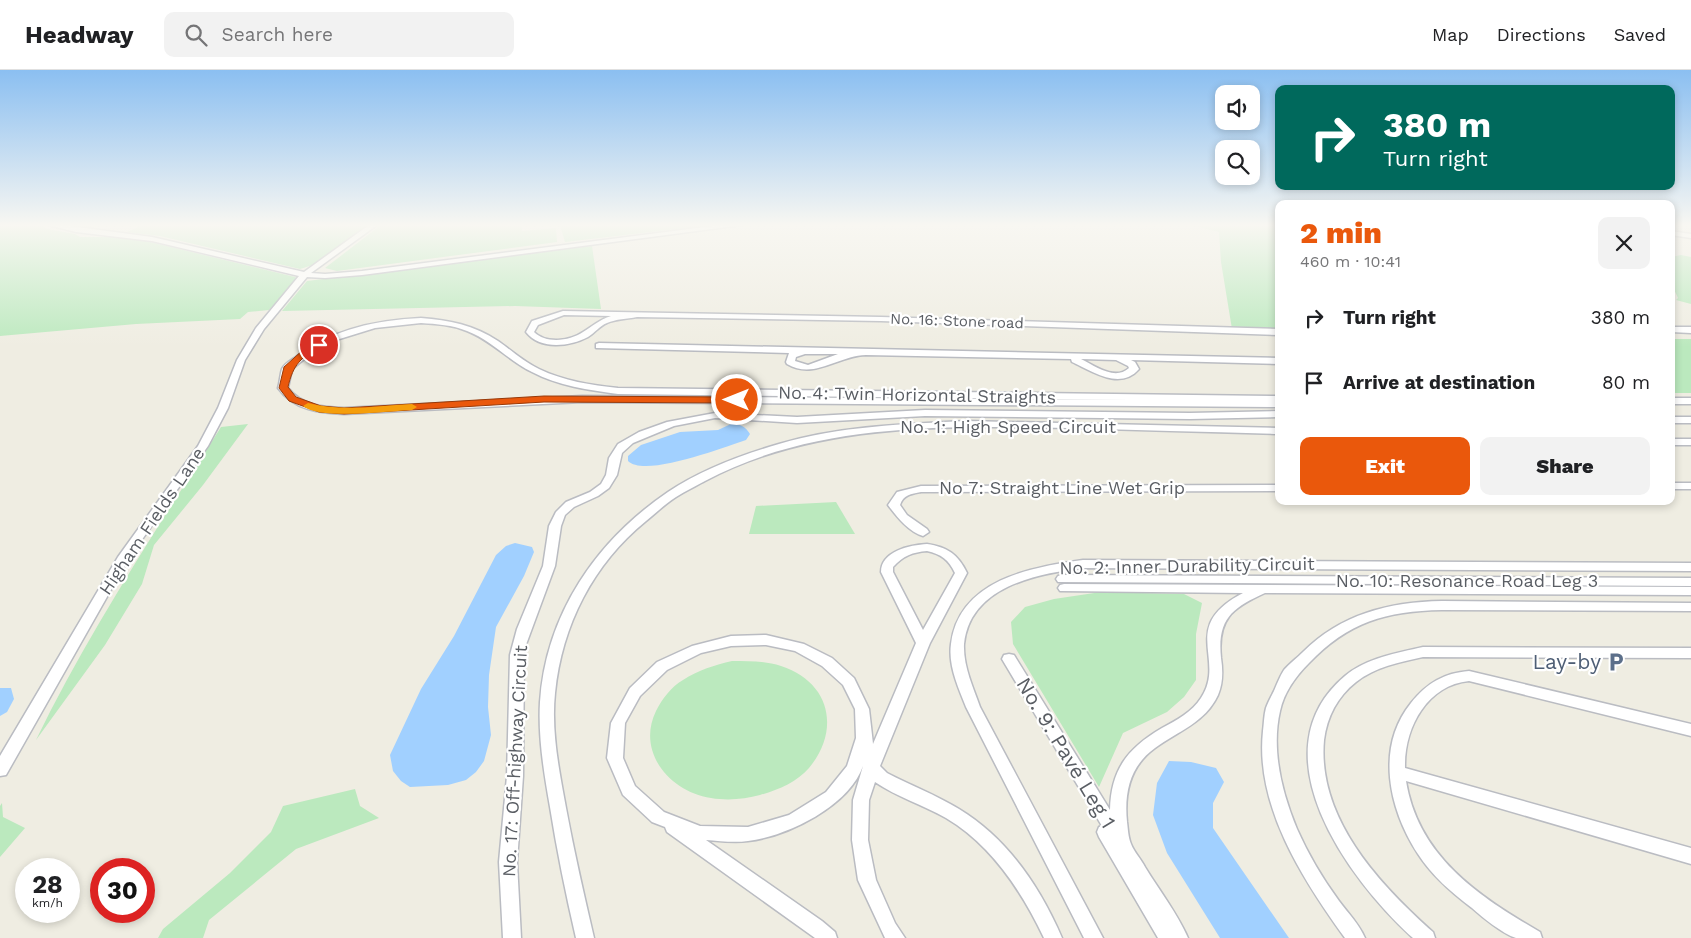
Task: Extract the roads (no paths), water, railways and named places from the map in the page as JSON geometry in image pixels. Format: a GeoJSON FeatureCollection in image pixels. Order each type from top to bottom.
{"type":"FeatureCollection","features":[{"type":"Feature","properties":{"kind":"street"},"geometry":{"type":"LineString","coordinates":[[258,266],[306,275],[362,273],[421,266]]}},
{"type":"Feature","properties":{"kind":"street","name":"Higham Fields Lane"},"geometry":{"type":"LineString","coordinates":[[0,770],[124,558],[203,446],[223,408],[230,383],[241,360],[271,314],[306,275],[319,266]]}},
{"type":"Feature","properties":{"kind":"street","name":"No. 16: Stone road"},"geometry":{"type":"LineString","coordinates":[[635,315],[604,321],[584,336],[571,340],[541,340],[532,336],[530,332],[535,323],[557,313],[881,319],[1275,332]]}},
{"type":"Feature","properties":{"kind":"street","name":"No. 4: Twin Horizontal Straights"},"geometry":{"type":"LineString","coordinates":[[1275,399],[618,391],[581,386],[553,378],[524,364],[481,333],[461,325],[433,321],[404,321],[380,325],[348,334],[315,347],[307,351],[287,369],[283,388],[292,399],[309,406],[344,411],[582,399],[1275,404]]}},
{"type":"Feature","properties":{"kind":"street"},"geometry":{"type":"LineString","coordinates":[[1675,329],[1691,330]]}},
{"type":"Feature","properties":{"kind":"street"},"geometry":{"type":"LineString","coordinates":[[599,346],[1275,361]]}},
{"type":"Feature","properties":{"kind":"street"},"geometry":{"type":"LineString","coordinates":[[812,351],[794,354],[790,357],[790,362],[799,367],[814,368],[841,356],[870,352]]}},
{"type":"Feature","properties":{"kind":"street"},"geometry":{"type":"LineString","coordinates":[[1041,356],[1070,358],[1115,376],[1133,372],[1132,364],[1115,358]]}},
{"type":"Feature","properties":{"kind":"street"},"geometry":{"type":"LineString","coordinates":[[1675,401],[1691,401]]}},
{"type":"Feature","properties":{"kind":"street"},"geometry":{"type":"LineString","coordinates":[[1675,407],[1691,407]]}},
{"type":"Feature","properties":{"kind":"street","name":"No. 17: Off-highway Circuit"},"geometry":{"type":"LineString","coordinates":[[512,938],[508,871],[515,778],[517,653],[525,623],[539,594],[549,565],[556,521],[566,507],[591,496],[606,486],[610,480],[614,457],[625,444],[664,426],[688,418],[704,416],[744,416],[786,420],[862,414],[926,413],[1131,417],[1275,414]]}},
{"type":"Feature","properties":{"kind":"street"},"geometry":{"type":"LineString","coordinates":[[1675,420],[1691,420]]}},
{"type":"Feature","properties":{"kind":"street","name":"No. 1: High Speed Circuit"},"geometry":{"type":"LineString","coordinates":[[585,938],[565,849],[548,741],[548,692],[554,653],[566,617],[582,584],[592,569],[621,535],[657,504],[693,482],[736,462],[802,442],[872,430],[998,424],[1275,431]]}},
{"type":"Feature","properties":{"kind":"street"},"geometry":{"type":"LineString","coordinates":[[1675,442],[1691,442]]}},
{"type":"Feature","properties":{"kind":"street"},"geometry":{"type":"LineString","coordinates":[[1675,486],[1689,486]]}},
{"type":"Feature","properties":{"kind":"street","name":"No 7: Straight Line Wet Grip"},"geometry":{"type":"LineString","coordinates":[[924,532],[903,517],[894,505],[897,497],[902,492],[921,489],[1275,488]]}},
{"type":"Feature","properties":{"kind":"street"},"geometry":{"type":"LineString","coordinates":[[896,938],[889,929],[867,880],[860,840],[861,800],[871,768],[922,643],[961,573],[959,565],[948,554],[939,550],[919,548],[896,555],[887,566],[887,572],[922,643]]}},
{"type":"Feature","properties":{"kind":"street","name":"No. 2: Inner Durability Circuit"},"geometry":{"type":"LineString","coordinates":[[1094,938],[972,707],[958,668],[958,640],[965,617],[981,598],[1002,582],[1043,568],[1083,564],[1691,567]]}},
{"type":"Feature","properties":{"kind":"street","name":"No. 10: Resonance Road Leg 3"},"geometry":{"type":"LineString","coordinates":[[1265,589],[1063,584],[1691,582]]}},
{"type":"Feature","properties":{"kind":"street"},"geometry":{"type":"LineString","coordinates":[[1123,847],[1117,817],[1117,799],[1121,777],[1131,760],[1145,745],[1185,723],[1202,710],[1215,685],[1217,671],[1213,638],[1216,625],[1222,613],[1231,605],[1265,589],[1691,591]]}},
{"type":"Feature","properties":{"kind":"street"},"geometry":{"type":"LineString","coordinates":[[1356,938],[1337,914],[1311,875],[1285,821],[1273,782],[1269,750],[1274,709],[1282,686],[1303,657],[1358,619],[1391,610],[1452,606],[1691,607]]}},
{"type":"Feature","properties":{"kind":"street"},"geometry":{"type":"LineString","coordinates":[[828,938],[816,927],[658,817],[629,790],[615,758],[618,723],[634,692],[662,666],[697,649],[731,641],[766,640],[799,647],[827,662],[849,682],[862,708],[864,738],[871,768],[881,778],[953,814],[986,839],[1019,877],[1038,905],[1053,938]]}},
{"type":"Feature","properties":{"kind":"street"},"geometry":{"type":"LineString","coordinates":[[1426,938],[1370,881],[1340,836],[1324,799],[1317,777],[1314,752],[1315,735],[1325,708],[1341,686],[1356,674],[1379,662],[1423,652],[1691,653]]}},
{"type":"Feature","properties":{"kind":"street","name":"No. 9: Pavé Leg 1"},"geometry":{"type":"LineString","coordinates":[[1168,938],[1006,659],[1179,938]]}},
{"type":"Feature","properties":{"kind":"street"},"geometry":{"type":"LineString","coordinates":[[1533,938],[1478,904],[1451,880],[1432,861],[1406,819],[1399,798],[1397,772],[1398,742],[1407,720],[1435,687],[1446,679],[1459,676],[1481,677],[1691,730]]}},
{"type":"Feature","properties":{"kind":"street"},"geometry":{"type":"LineString","coordinates":[[658,817],[700,832],[748,834],[794,822],[832,797],[854,769],[864,738]]}},
{"type":"Feature","properties":{"kind":"street"},"geometry":{"type":"LineString","coordinates":[[1397,772],[1691,856]]}},
{"type":"Feature","properties":{"kind":"water"},"geometry":{"type":"Polygon","coordinates":[[[731,424],[740,425],[746,429],[750,434],[746,440],[667,464],[637,465],[628,461],[628,456],[641,445],[680,432],[718,430],[731,424]]]}},
{"type":"Feature","properties":{"kind":"water"},"geometry":{"type":"Polygon","coordinates":[[[515,543],[532,547],[534,552],[524,576],[496,627],[489,675],[488,707],[491,735],[484,761],[476,772],[466,780],[448,785],[410,787],[401,781],[393,771],[390,755],[421,689],[454,636],[496,555],[506,546],[515,543]]]}},
{"type":"Feature","properties":{"kind":"water"},"geometry":{"type":"Polygon","coordinates":[[[0,688],[11,688],[14,699],[7,712],[0,716],[0,688]]]}},
{"type":"Feature","properties":{"kind":"water"},"geometry":{"type":"Polygon","coordinates":[[[1169,761],[1191,762],[1216,768],[1224,782],[1213,803],[1213,828],[1289,938],[1220,938],[1167,853],[1153,815],[1157,783],[1169,761]]]}},
{"type":"Feature","properties":{"kind":"place","name":"Lay-by"},"geometry":{"type":"Point","coordinates":[1616,662]}}]}
